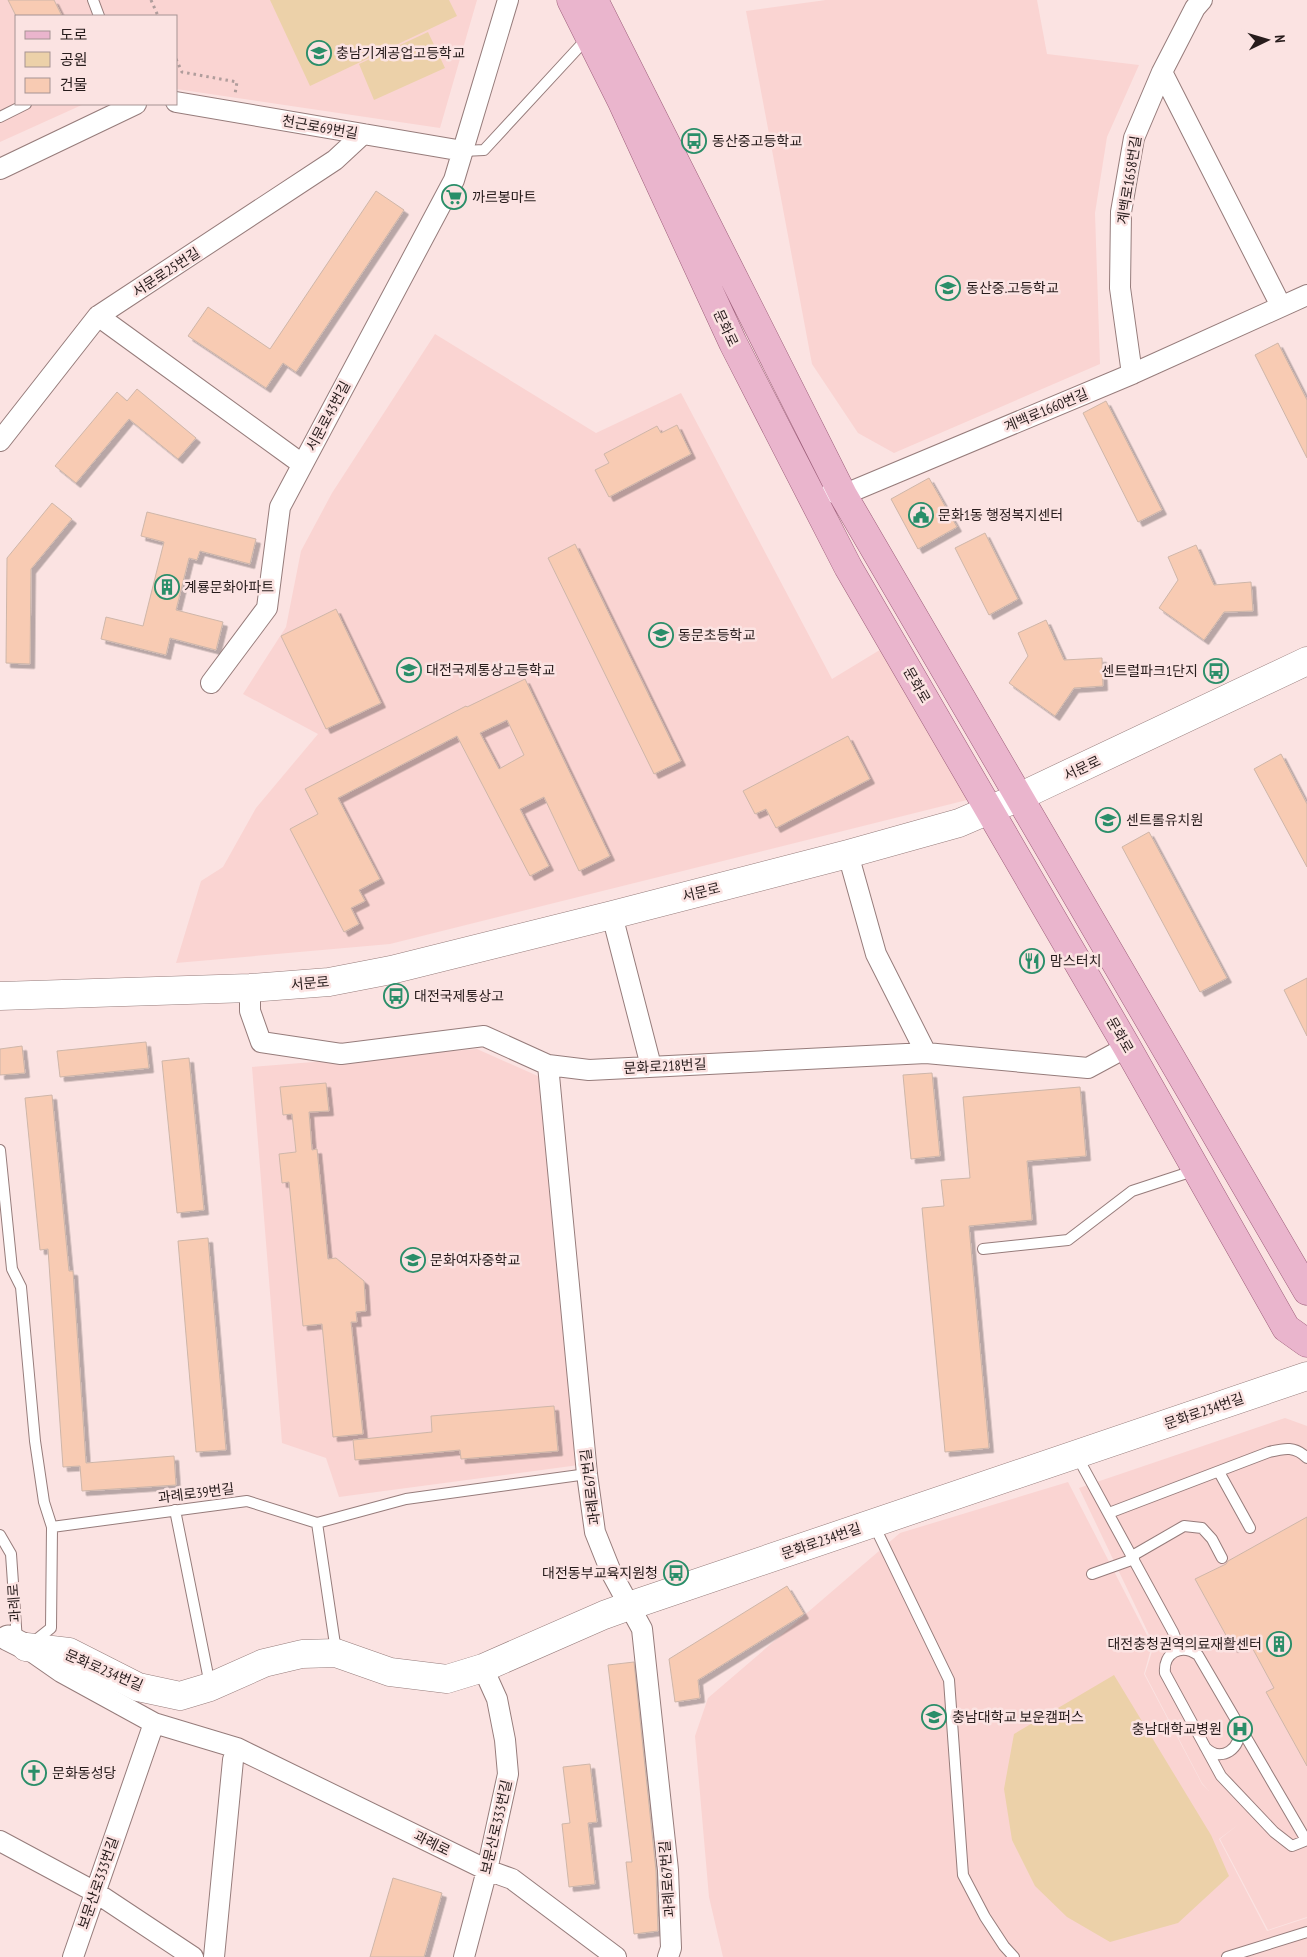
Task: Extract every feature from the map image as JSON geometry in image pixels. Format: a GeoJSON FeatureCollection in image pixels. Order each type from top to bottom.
{"type":"FeatureCollection","features":[{"type":"Feature","properties":{"kind":"main road"},"geometry":{"type":"LineString","coordinates":[[556,0],[595,20]]}},
{"type":"Feature","properties":{"kind":"main road"},"geometry":{"type":"LineString","coordinates":[[571,0],[595,20],[649,108],[844,495],[1307,1291]]}},
{"type":"Feature","properties":{"kind":"main road","name":"문화로"},"geometry":{"type":"LineString","coordinates":[[595,20],[588,63],[612,83],[733,343],[848,567],[1127,1047],[1286,1328],[1307,1343]]}},
{"type":"Feature","properties":{"kind":"main road","name":"서문로"},"geometry":{"type":"LineString","coordinates":[[0,996],[250,988],[328,982],[391,970],[848,854],[959,823],[990,810],[1307,661]]}},
{"type":"Feature","properties":{"kind":"main road","name":"문화로234번길"},"geometry":{"type":"LineString","coordinates":[[10,1640],[69,1652],[138,1687],[180,1696],[210,1687],[264,1663],[302,1654],[336,1653],[390,1672],[447,1679],[483,1668],[628,1606],[1307,1376]]}},
{"type":"Feature","properties":{"kind":"street","name":"서문로43번길"},"geometry":{"type":"LineString","coordinates":[[211,684],[267,608],[280,507],[454,180],[508,0]]}},
{"type":"Feature","properties":{"kind":"street","name":"계백로1658번길"},"geometry":{"type":"LineString","coordinates":[[1132,374],[1120,288],[1121,212],[1134,138],[1162,72],[1195,8],[1202,0]]}},
{"type":"Feature","properties":{"kind":"street"},"geometry":{"type":"LineString","coordinates":[[1162,72],[1281,306]]}},
{"type":"Feature","properties":{"kind":"street","name":"천근로69번길"},"geometry":{"type":"LineString","coordinates":[[178,102],[463,151]]}},
{"type":"Feature","properties":{"kind":"street"},"geometry":{"type":"LineString","coordinates":[[0,169],[134,105]]}},
{"type":"Feature","properties":{"kind":"street","name":"서문로25번길"},"geometry":{"type":"LineString","coordinates":[[0,441],[98,316],[335,160],[363,134]]}},
{"type":"Feature","properties":{"kind":"street","name":"계백로1660번길"},"geometry":{"type":"LineString","coordinates":[[844,495],[1132,374],[1307,294]]}},
{"type":"Feature","properties":{"kind":"street"},"geometry":{"type":"LineString","coordinates":[[98,316],[302,464]]}},
{"type":"Feature","properties":{"kind":"street"},"geometry":{"type":"LineString","coordinates":[[807,487],[844,495]]}},
{"type":"Feature","properties":{"kind":"street"},"geometry":{"type":"LineString","coordinates":[[848,854],[876,954],[926,1053]]}},
{"type":"Feature","properties":{"kind":"street"},"geometry":{"type":"LineString","coordinates":[[612,914],[651,1066]]}},
{"type":"Feature","properties":{"kind":"street","name":"문화로218번길"},"geometry":{"type":"LineString","coordinates":[[250,988],[250,1010],[261,1042],[341,1054],[484,1036],[548,1065],[589,1070],[926,1053],[1088,1068],[1127,1047]]}},
{"type":"Feature","properties":{"kind":"street","name":"과례로67번길"},"geometry":{"type":"LineString","coordinates":[[548,1065],[587,1474],[595,1532],[611,1572],[642,1629],[668,1870],[671,1948],[668,1957]]}},
{"type":"Feature","properties":{"kind":"street","name":"과례로"},"geometry":{"type":"LineString","coordinates":[[10,1640],[61,1672],[154,1723],[237,1748],[487,1870],[512,1880],[616,1957]]}},
{"type":"Feature","properties":{"kind":"street","name":"보문산로333번길"},"geometry":{"type":"LineString","coordinates":[[464,1957],[487,1870],[508,1774],[505,1740],[496,1699],[483,1668]]}},
{"type":"Feature","properties":{"kind":"street","name":"보문산로333번길"},"geometry":{"type":"LineString","coordinates":[[72,1957],[154,1723]]}},
{"type":"Feature","properties":{"kind":"street"},"geometry":{"type":"LineString","coordinates":[[214,1957],[232,1760],[237,1748]]}},
{"type":"Feature","properties":{"kind":"street"},"geometry":{"type":"LineString","coordinates":[[0,1840],[95,1892],[193,1957]]}},
{"type":"Feature","properties":{"kind":"lane"},"geometry":{"type":"LineString","coordinates":[[93,0],[99,15]]}},
{"type":"Feature","properties":{"kind":"lane"},"geometry":{"type":"LineString","coordinates":[[463,151],[484,150],[595,20]]}},
{"type":"Feature","properties":{"kind":"lane"},"geometry":{"type":"LineString","coordinates":[[0,117],[24,105]]}},
{"type":"Feature","properties":{"kind":"lane"},"geometry":{"type":"LineString","coordinates":[[0,1150],[12,1269],[21,1287],[35,1441],[44,1502],[52,1526],[51,1628],[10,1640]]}},
{"type":"Feature","properties":{"kind":"lane"},"geometry":{"type":"LineString","coordinates":[[983,1249],[1068,1240],[1132,1191],[1196,1170]]}},
{"type":"Feature","properties":{"kind":"lane"},"geometry":{"type":"LineString","coordinates":[[1108,1513],[1269,1452],[1286,1448],[1300,1451],[1307,1458]]}},
{"type":"Feature","properties":{"kind":"lane"},"geometry":{"type":"LineString","coordinates":[[1076,1455],[1133,1557],[1173,1632],[1180,1649]]}},
{"type":"Feature","properties":{"kind":"lane"},"geometry":{"type":"LineString","coordinates":[[1219,1472],[1250,1528]]}},
{"type":"Feature","properties":{"kind":"lane"},"geometry":{"type":"LineString","coordinates":[[336,1653],[317,1523],[406,1498],[587,1474]]}},
{"type":"Feature","properties":{"kind":"lane","name":"과례로39번길"},"geometry":{"type":"LineString","coordinates":[[52,1526],[247,1501],[317,1523]]}},
{"type":"Feature","properties":{"kind":"lane"},"geometry":{"type":"LineString","coordinates":[[175,1510],[210,1687]]}},
{"type":"Feature","properties":{"kind":"lane"},"geometry":{"type":"LineString","coordinates":[[873,1523],[949,1680],[963,1875],[985,1917],[1004,1946],[1014,1957]]}},
{"type":"Feature","properties":{"kind":"lane"},"geometry":{"type":"LineString","coordinates":[[1092,1574],[1133,1557],[1184,1526],[1202,1528],[1212,1539],[1222,1558]]}},
{"type":"Feature","properties":{"kind":"lane","name":"과례로"},"geometry":{"type":"LineString","coordinates":[[0,1535],[11,1554],[10,1640]]}},
{"type":"Feature","properties":{"kind":"lane"},"geometry":{"type":"LineString","coordinates":[[1180,1649],[1186,1649],[1198,1655],[1307,1840],[1292,1846],[1274,1832],[1220,1776],[1165,1673],[1166,1661],[1169,1656],[1180,1649]]}},
{"type":"Feature","properties":{"kind":"lane"},"geometry":{"type":"LineString","coordinates":[[1205,1746],[1209,1751],[1221,1754],[1233,1749],[1240,1738],[1238,1725]]}},
{"type":"Feature","properties":{"kind":"lane"},"geometry":{"type":"LineString","coordinates":[[1227,1957],[1307,1932]]}},
{"type":"Feature","properties":{"kind":"path"},"geometry":{"type":"LineString","coordinates":[[151,0],[158,15]]}},
{"type":"Feature","properties":{"kind":"path"},"geometry":{"type":"LineString","coordinates":[[178,63],[182,72],[236,82],[235,98]]}},
{"type":"Feature","properties":{"kind":"shaded area","name":"충남기계공업고등학교"},"geometry":{"type":"Polygon","coordinates":[[[0,0],[477,0],[440,128],[178,89],[178,15],[15,15],[15,105],[82,105],[0,142],[0,0]]]}},
{"type":"Feature","properties":{"kind":"shaded area","name":"동산중.고등학교"},"geometry":{"type":"Polygon","coordinates":[[[826,0],[1037,0],[1047,54],[1139,65],[1107,137],[1095,213],[1100,364],[894,453],[858,433],[812,364],[746,11],[826,0]]]}},
{"type":"Feature","properties":{"kind":"shaded area"},"geometry":{"type":"Polygon","coordinates":[[[435,334],[596,433],[681,393],[832,679],[883,648],[967,800],[390,944],[176,963],[201,881],[223,867],[256,808],[318,734],[243,694],[286,627],[301,551],[332,493],[435,334]]]}},
{"type":"Feature","properties":{"kind":"shaded area","name":"문화여자중학교"},"geometry":{"type":"Polygon","coordinates":[[[477,1049],[540,1077],[579,1465],[339,1497],[326,1458],[282,1443],[252,1067],[477,1049]]]}},
{"type":"Feature","properties":{"kind":"shaded area","name":"충남대학교 보운캠퍼스"},"geometry":{"type":"Polygon","coordinates":[[[1285,1418],[1307,1426],[1307,1917],[1268,1930],[1220,1839],[1239,1824],[1219,1839],[1267,1931],[1307,1918],[1307,1957],[723,1957],[709,1897],[695,1736],[708,1698],[900,1533],[1068,1482],[1152,1645],[1144,1674],[1202,1784],[1209,1791],[1202,1783],[1145,1674],[1154,1645],[1079,1488],[1285,1418]]]}},
{"type":"Feature","properties":{"kind":"green space"},"geometry":{"type":"Polygon","coordinates":[[[270,0],[449,0],[457,16],[310,86],[270,0]]]}},
{"type":"Feature","properties":{"kind":"green space"},"geometry":{"type":"Polygon","coordinates":[[[428,32],[445,68],[374,100],[359,64],[428,32]]]}},
{"type":"Feature","properties":{"kind":"green space"},"geometry":{"type":"Polygon","coordinates":[[[1114,1675],[1211,1835],[1229,1876],[1178,1923],[1110,1942],[1067,1917],[1035,1886],[1012,1840],[1004,1789],[1014,1734],[1114,1675]]]}},
{"type":"Feature","properties":{"kind":"building"},"geometry":{"type":"Polygon","coordinates":[[[8,0],[54,0],[62,15],[16,15],[8,0]]]}},
{"type":"Feature","properties":{"kind":"building"},"geometry":{"type":"Polygon","coordinates":[[[376,191],[404,210],[296,372],[283,363],[266,388],[188,336],[208,307],[270,349],[376,191]]]}},
{"type":"Feature","properties":{"kind":"building"},"geometry":{"type":"Polygon","coordinates":[[[1278,343],[1307,400],[1307,458],[1255,355],[1278,343]]]}},
{"type":"Feature","properties":{"kind":"building"},"geometry":{"type":"Polygon","coordinates":[[[137,389],[196,438],[178,459],[129,419],[76,483],[55,466],[117,392],[127,401],[137,389]]]}},
{"type":"Feature","properties":{"kind":"building"},"geometry":{"type":"Polygon","coordinates":[[[1106,401],[1162,510],[1138,522],[1083,413],[1106,401]]]}},
{"type":"Feature","properties":{"kind":"building"},"geometry":{"type":"Polygon","coordinates":[[[677,425],[691,454],[609,497],[595,470],[609,463],[604,454],[657,426],[661,433],[677,425]]]}},
{"type":"Feature","properties":{"kind":"building"},"geometry":{"type":"Polygon","coordinates":[[[929,478],[957,527],[918,549],[891,499],[929,478]]]}},
{"type":"Feature","properties":{"kind":"building"},"geometry":{"type":"Polygon","coordinates":[[[52,503],[72,519],[31,569],[30,664],[6,663],[7,558],[52,503]]]}},
{"type":"Feature","properties":{"kind":"building","name":"계룡문화아파트"},"geometry":{"type":"Polygon","coordinates":[[[147,512],[256,539],[250,564],[200,551],[197,560],[189,558],[176,610],[223,622],[216,650],[170,638],[166,655],[101,639],[106,617],[143,626],[164,542],[141,536],[147,512]]]}},
{"type":"Feature","properties":{"kind":"building"},"geometry":{"type":"Polygon","coordinates":[[[985,533],[1018,599],[989,615],[955,548],[985,533]]]}},
{"type":"Feature","properties":{"kind":"building"},"geometry":{"type":"Polygon","coordinates":[[[575,544],[681,761],[654,774],[548,558],[575,544]]]}},
{"type":"Feature","properties":{"kind":"building"},"geometry":{"type":"Polygon","coordinates":[[[1196,545],[1214,585],[1251,582],[1253,611],[1224,612],[1204,640],[1159,608],[1178,580],[1168,557],[1196,545]]]}},
{"type":"Feature","properties":{"kind":"building"},"geometry":{"type":"Polygon","coordinates":[[[336,609],[381,703],[326,729],[281,636],[336,609]]]}},
{"type":"Feature","properties":{"kind":"building"},"geometry":{"type":"Polygon","coordinates":[[[1046,620],[1064,660],[1102,658],[1103,686],[1074,688],[1055,716],[1009,683],[1028,656],[1018,633],[1046,620]]]}},
{"type":"Feature","properties":{"kind":"building"},"geometry":{"type":"Polygon","coordinates":[[[525,679],[610,856],[579,871],[544,797],[520,809],[549,866],[530,876],[457,736],[338,798],[380,879],[359,890],[365,901],[351,908],[359,924],[344,932],[290,829],[318,814],[305,789],[525,679]],[[507,720],[480,733],[499,769],[524,755],[507,720]]]}},
{"type":"Feature","properties":{"kind":"building"},"geometry":{"type":"Polygon","coordinates":[[[848,736],[870,779],[776,828],[766,809],[755,814],[743,791],[848,736]]]}},
{"type":"Feature","properties":{"kind":"building"},"geometry":{"type":"Polygon","coordinates":[[[1281,754],[1307,804],[1307,867],[1254,769],[1281,754]]]}},
{"type":"Feature","properties":{"kind":"building"},"geometry":{"type":"Polygon","coordinates":[[[1149,832],[1227,978],[1200,992],[1122,847],[1149,832]]]}},
{"type":"Feature","properties":{"kind":"building"},"geometry":{"type":"Polygon","coordinates":[[[1307,978],[1307,1036],[1284,990],[1307,978]]]}},
{"type":"Feature","properties":{"kind":"building"},"geometry":{"type":"Polygon","coordinates":[[[146,1042],[149,1068],[60,1077],[57,1051],[146,1042]]]}},
{"type":"Feature","properties":{"kind":"building"},"geometry":{"type":"Polygon","coordinates":[[[22,1046],[25,1073],[0,1075],[0,1049],[22,1046]]]}},
{"type":"Feature","properties":{"kind":"building"},"geometry":{"type":"Polygon","coordinates":[[[189,1058],[204,1210],[177,1213],[162,1061],[189,1058]]]}},
{"type":"Feature","properties":{"kind":"building"},"geometry":{"type":"Polygon","coordinates":[[[932,1073],[940,1156],[911,1159],[903,1075],[932,1073]]]}},
{"type":"Feature","properties":{"kind":"building"},"geometry":{"type":"Polygon","coordinates":[[[326,1083],[329,1111],[309,1112],[312,1150],[317,1149],[328,1259],[336,1258],[364,1281],[366,1311],[356,1312],[357,1322],[351,1322],[363,1434],[333,1437],[322,1324],[303,1326],[289,1182],[282,1183],[279,1154],[296,1152],[292,1114],[283,1115],[280,1087],[326,1083]]]}},
{"type":"Feature","properties":{"kind":"building"},"geometry":{"type":"Polygon","coordinates":[[[1080,1087],[1086,1156],[1027,1161],[1032,1220],[969,1226],[989,1448],[945,1452],[922,1208],[944,1206],[941,1180],[970,1178],[963,1097],[1080,1087]]]}},
{"type":"Feature","properties":{"kind":"building"},"geometry":{"type":"Polygon","coordinates":[[[52,1095],[69,1271],[73,1271],[86,1463],[174,1456],[176,1485],[82,1491],[80,1466],[63,1467],[48,1249],[40,1250],[25,1098],[52,1095]]]}},
{"type":"Feature","properties":{"kind":"building"},"geometry":{"type":"Polygon","coordinates":[[[208,1238],[226,1450],[196,1452],[178,1241],[208,1238]]]}},
{"type":"Feature","properties":{"kind":"building"},"geometry":{"type":"Polygon","coordinates":[[[554,1406],[558,1451],[461,1459],[460,1450],[355,1460],[353,1440],[432,1432],[431,1416],[554,1406]]]}},
{"type":"Feature","properties":{"kind":"building","name":"대전충청권역의료재활센터"},"geometry":{"type":"Polygon","coordinates":[[[1307,1517],[1307,1766],[1266,1692],[1274,1688],[1248,1640],[1233,1648],[1195,1579],[1226,1564],[1228,1561],[1307,1517]]]}},
{"type":"Feature","properties":{"kind":"building"},"geometry":{"type":"Polygon","coordinates":[[[787,1586],[804,1614],[698,1680],[700,1698],[675,1702],[669,1659],[787,1586]]]}},
{"type":"Feature","properties":{"kind":"building"},"geometry":{"type":"Polygon","coordinates":[[[634,1662],[656,1871],[658,1931],[634,1934],[626,1862],[632,1862],[608,1665],[634,1662]]]}},
{"type":"Feature","properties":{"kind":"building"},"geometry":{"type":"Polygon","coordinates":[[[590,1764],[597,1822],[588,1823],[595,1884],[569,1887],[562,1824],[570,1823],[563,1767],[590,1764]]]}},
{"type":"Feature","properties":{"kind":"building"},"geometry":{"type":"Polygon","coordinates":[[[393,1878],[442,1893],[424,1957],[370,1957],[393,1878]]]}},
{"type":"Feature","properties":{"kind":"place","name":"충남기계공업고등학교"},"geometry":{"type":"Point","coordinates":[319,53]}},
{"type":"Feature","properties":{"kind":"place","name":"동산중고등학교"},"geometry":{"type":"Point","coordinates":[694,141]}},
{"type":"Feature","properties":{"kind":"place","name":"까르봉마트"},"geometry":{"type":"Point","coordinates":[454,197]}},
{"type":"Feature","properties":{"kind":"place","name":"동산중.고등학교"},"geometry":{"type":"Point","coordinates":[948,288]}},
{"type":"Feature","properties":{"kind":"place","name":"문화1동 행정복지센터"},"geometry":{"type":"Point","coordinates":[921,515]}},
{"type":"Feature","properties":{"kind":"place","name":"계룡문화아파트"},"geometry":{"type":"Point","coordinates":[167,587]}},
{"type":"Feature","properties":{"kind":"place","name":"동문초등학교"},"geometry":{"type":"Point","coordinates":[661,635]}},
{"type":"Feature","properties":{"kind":"place","name":"대전국제통상고등학교"},"geometry":{"type":"Point","coordinates":[409,670]}},
{"type":"Feature","properties":{"kind":"place","name":"센트럴파크1단지"},"geometry":{"type":"Point","coordinates":[1216,671]}},
{"type":"Feature","properties":{"kind":"place","name":"센트롤유치원"},"geometry":{"type":"Point","coordinates":[1108,820]}},
{"type":"Feature","properties":{"kind":"place","name":"맘스터치"},"geometry":{"type":"Point","coordinates":[1032,961]}},
{"type":"Feature","properties":{"kind":"place","name":"대전국제통상고"},"geometry":{"type":"Point","coordinates":[396,996]}},
{"type":"Feature","properties":{"kind":"place","name":"문화여자중학교"},"geometry":{"type":"Point","coordinates":[413,1260]}},
{"type":"Feature","properties":{"kind":"place","name":"대전동부교육지원청"},"geometry":{"type":"Point","coordinates":[676,1573]}},
{"type":"Feature","properties":{"kind":"place","name":"대전충청권역의료재활센터"},"geometry":{"type":"Point","coordinates":[1279,1644]}},
{"type":"Feature","properties":{"kind":"place","name":"충남대학교 보운캠퍼스"},"geometry":{"type":"Point","coordinates":[934,1717]}},
{"type":"Feature","properties":{"kind":"place","name":"충남대학교병원"},"geometry":{"type":"Point","coordinates":[1240,1729]}},
{"type":"Feature","properties":{"kind":"place","name":"문화동성당"},"geometry":{"type":"Point","coordinates":[34,1773]}}]}
